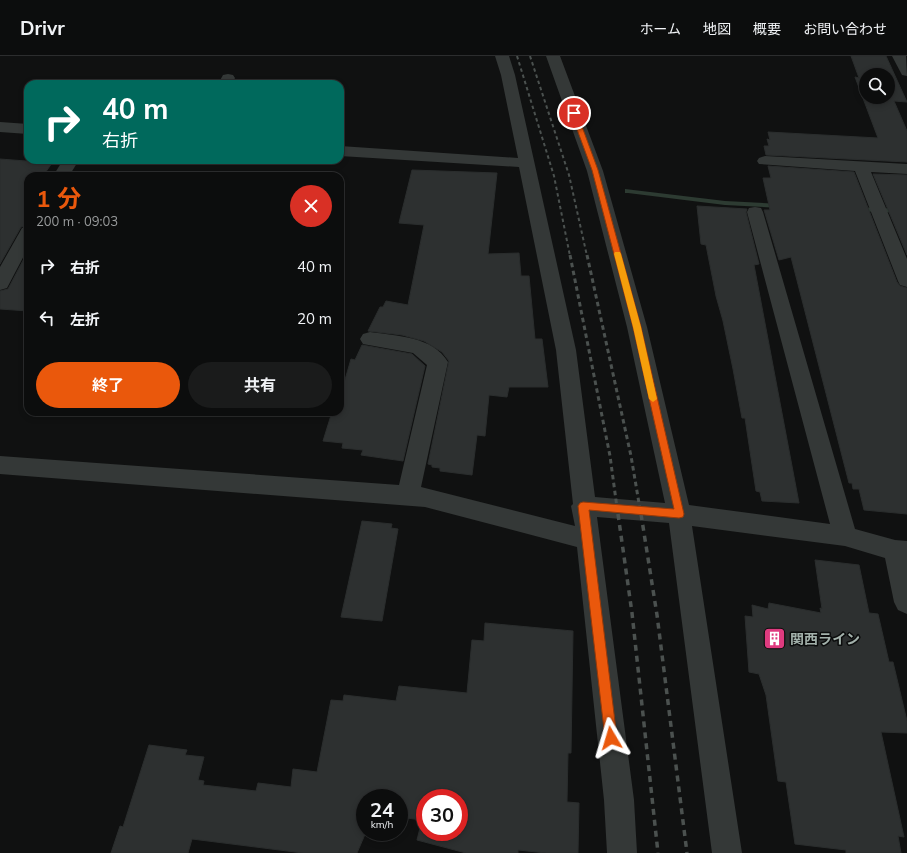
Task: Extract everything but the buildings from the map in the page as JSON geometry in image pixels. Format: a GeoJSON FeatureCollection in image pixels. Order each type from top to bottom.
{"type":"FeatureCollection","features":[{"type":"Feature","properties":{"kind":"street"},"geometry":{"type":"LineString","coordinates":[[502,56],[508,75],[566,350],[583,506],[619,800],[622,853]]}},
{"type":"Feature","properties":{"kind":"street"},"geometry":{"type":"LineString","coordinates":[[553,56],[595,170],[637,327],[679,514],[727,853]]}},
{"type":"Feature","properties":{"kind":"street"},"geometry":{"type":"LineString","coordinates":[[899,56],[907,72]]}},
{"type":"Feature","properties":{"kind":"street"},"geometry":{"type":"LineString","coordinates":[[0,127],[24,129]]}},
{"type":"Feature","properties":{"kind":"street"},"geometry":{"type":"LineString","coordinates":[[344,152],[526,163]]}},
{"type":"Feature","properties":{"kind":"street"},"geometry":{"type":"LineString","coordinates":[[765,161],[907,169]]}},
{"type":"Feature","properties":{"kind":"street"},"geometry":{"type":"LineString","coordinates":[[861,166],[902,259],[907,282]]}},
{"type":"Feature","properties":{"kind":"street"},"geometry":{"type":"LineString","coordinates":[[755,212],[845,536]]}},
{"type":"Feature","properties":{"kind":"street"},"geometry":{"type":"LineString","coordinates":[[0,284],[24,239]]}},
{"type":"Feature","properties":{"kind":"street"},"geometry":{"type":"LineString","coordinates":[[370,339],[418,347],[438,362],[408,496]]}},
{"type":"Feature","properties":{"kind":"street"},"geometry":{"type":"LineString","coordinates":[[0,465],[425,497],[587,539]]}},
{"type":"Feature","properties":{"kind":"street"},"geometry":{"type":"LineString","coordinates":[[583,506],[679,514],[845,536],[901,551],[907,602]]}},
{"type":"Feature","properties":{"kind":"waterway"},"geometry":{"type":"LineString","coordinates":[[628,191],[725,203],[781,206]]}},
{"type":"Feature","properties":{"kind":"waterway"},"geometry":{"type":"LineString","coordinates":[[855,209],[907,211]]}},
{"type":"Feature","properties":{"kind":"railway"},"geometry":{"type":"LineString","coordinates":[[517,56],[554,176],[570,256]]}},
{"type":"Feature","properties":{"kind":"railway"},"geometry":{"type":"LineString","coordinates":[[530,56],[569,175],[587,256]]}},
{"type":"Feature","properties":{"kind":"railway"},"geometry":{"type":"LineString","coordinates":[[570,255],[610,456],[618,515]]}},
{"type":"Feature","properties":{"kind":"railway"},"geometry":{"type":"LineString","coordinates":[[587,255],[631,456],[641,515]]}},
{"type":"Feature","properties":{"kind":"railway"},"geometry":{"type":"LineString","coordinates":[[618,514],[632,613],[658,853]]}},
{"type":"Feature","properties":{"kind":"railway"},"geometry":{"type":"LineString","coordinates":[[641,514],[657,615],[687,853]]}},
{"type":"Feature","properties":{"kind":"slow traffic"},"geometry":{"type":"LineString","coordinates":[[617,254],[637,327],[653,399]]}},
{"type":"Feature","properties":{"kind":"place","name":"関西ライン"},"geometry":{"type":"Point","coordinates":[775,639]}},
{"type":"Feature","properties":{"kind":"route"},"geometry":{"type":"LineString","coordinates":[[574,113],[595,170],[637,327],[679,514],[583,506],[611,738]]}}]}
